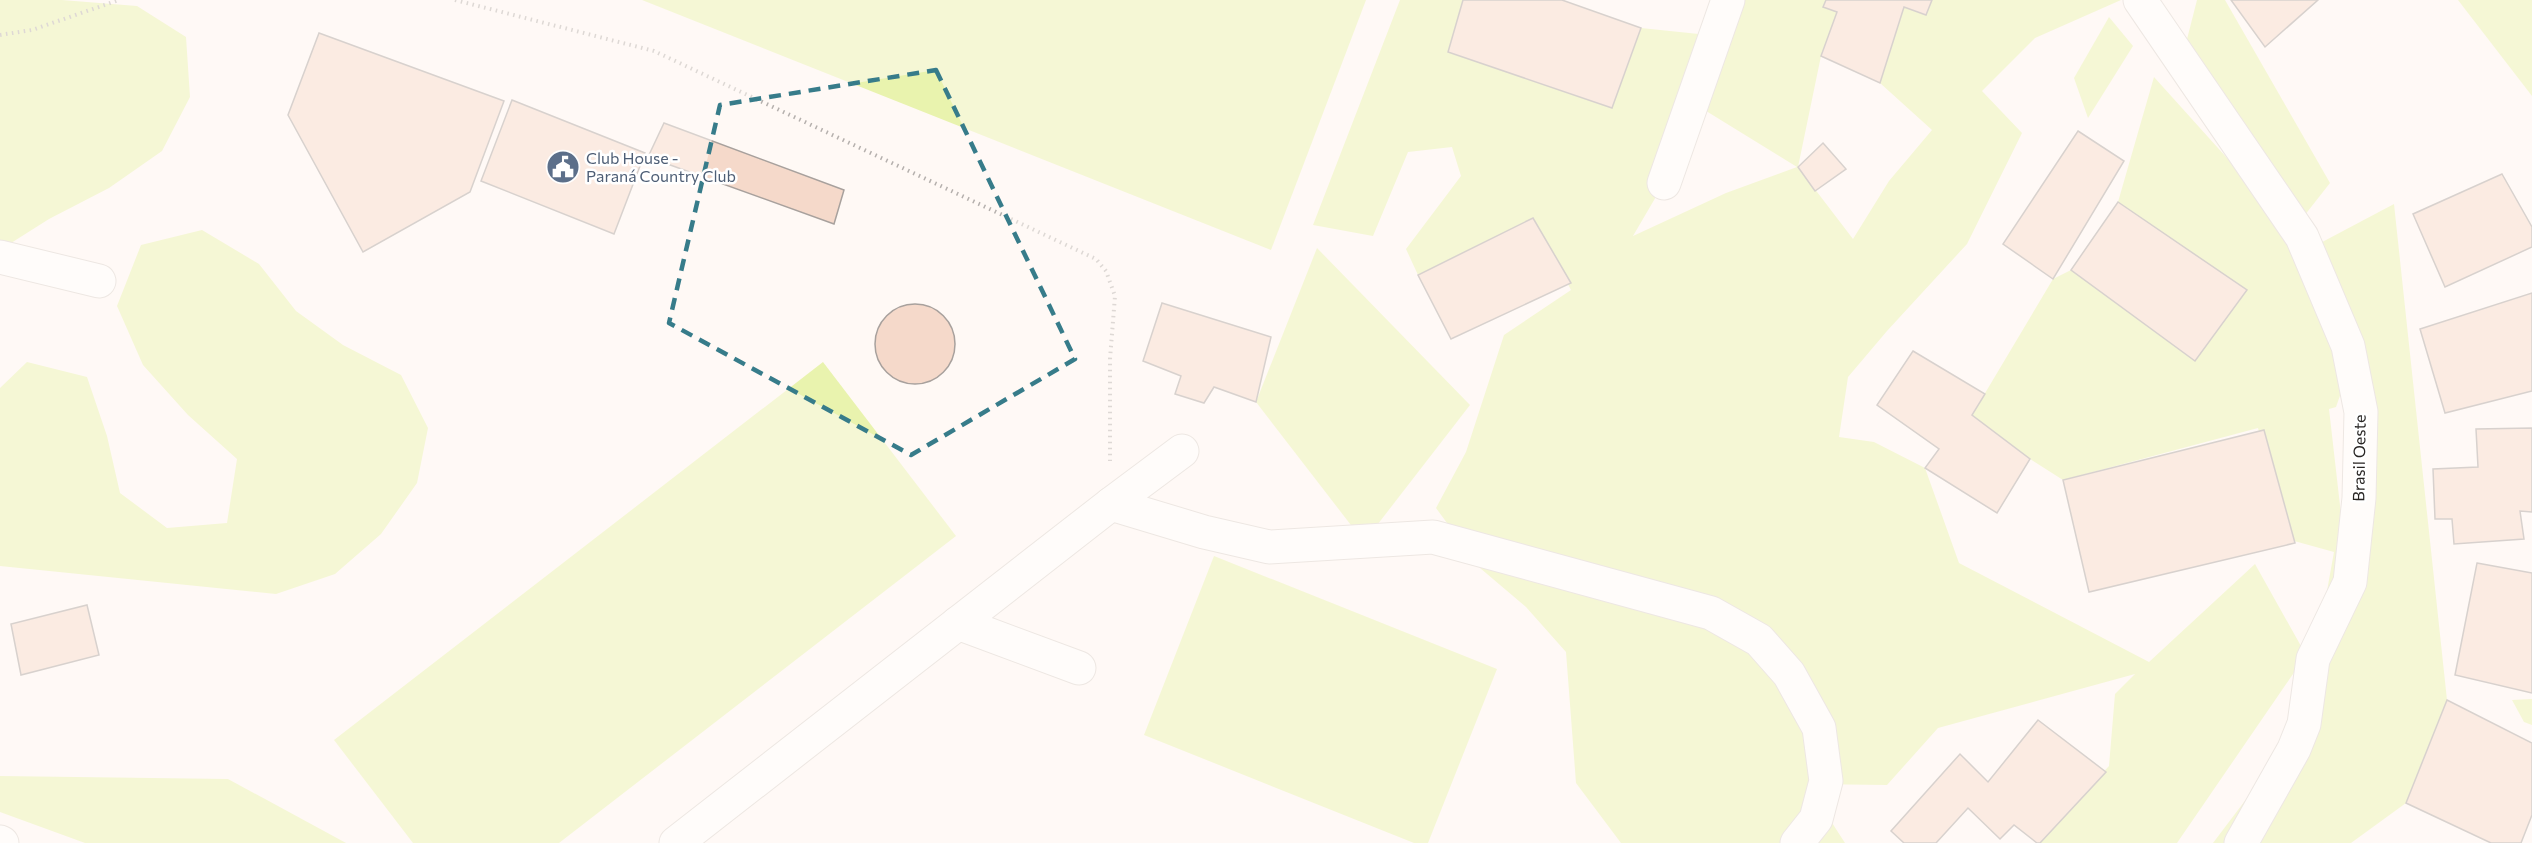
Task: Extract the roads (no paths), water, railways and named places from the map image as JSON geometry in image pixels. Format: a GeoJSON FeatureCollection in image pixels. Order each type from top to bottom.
{"type":"FeatureCollection","features":[{"type":"Feature","properties":{"kind":"street"},"geometry":{"type":"LineString","coordinates":[[1664,183],[1728,0]]}},
{"type":"Feature","properties":{"kind":"street","name":"Brasil Oeste"},"geometry":{"type":"LineString","coordinates":[[2140,0],[2302,237],[2348,346],[2361,412],[2359,498],[2350,582],[2313,659],[2304,724],[2294,749],[2241,843]]}},
{"type":"Feature","properties":{"kind":"street"},"geometry":{"type":"LineString","coordinates":[[0,257],[99,281]]}},
{"type":"Feature","properties":{"kind":"street"},"geometry":{"type":"LineString","coordinates":[[676,843],[1111,504],[1182,452]]}},
{"type":"Feature","properties":{"kind":"street"},"geometry":{"type":"LineString","coordinates":[[1111,504],[1204,532],[1269,547],[1433,537],[1711,613],[1759,640],[1789,674],[1819,728],[1826,780],[1816,819],[1797,843]]}},
{"type":"Feature","properties":{"kind":"street"},"geometry":{"type":"LineString","coordinates":[[958,623],[1079,668]]}},
{"type":"Feature","properties":{"kind":"place","name":"Club House - Paraná Country Club"},"geometry":{"type":"Point","coordinates":[563,167]}}]}
